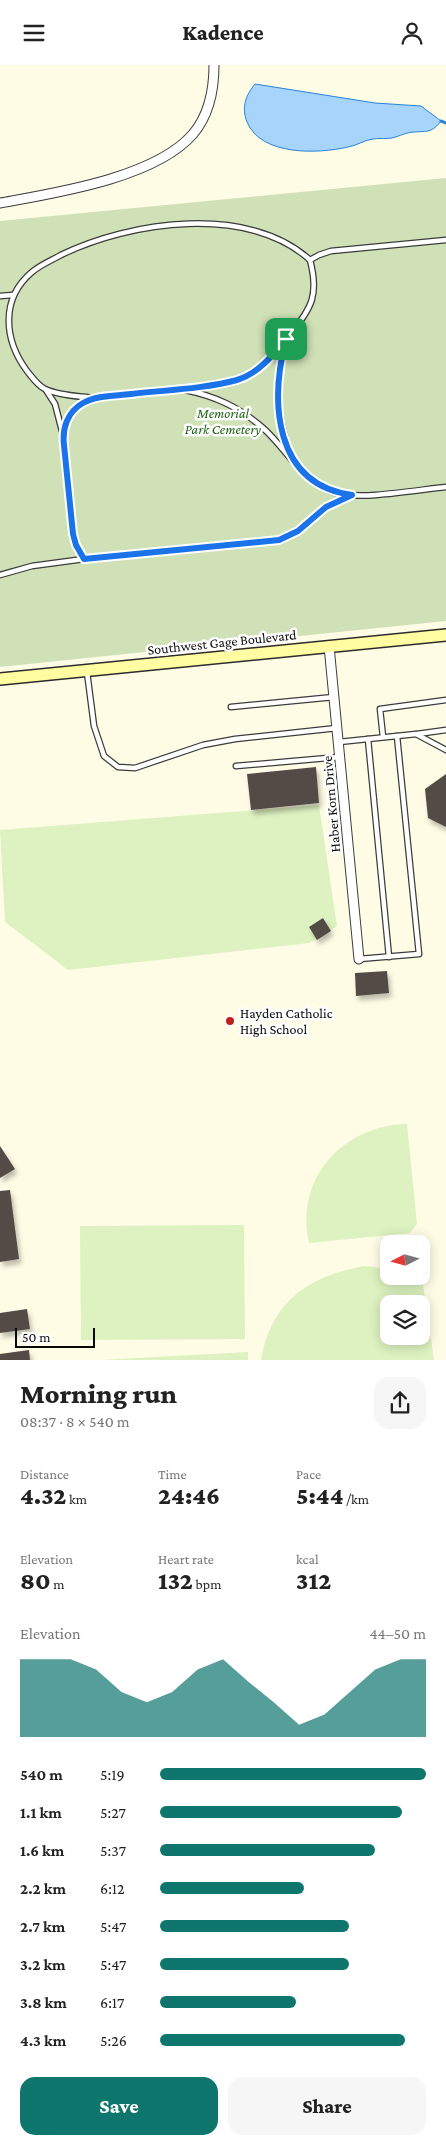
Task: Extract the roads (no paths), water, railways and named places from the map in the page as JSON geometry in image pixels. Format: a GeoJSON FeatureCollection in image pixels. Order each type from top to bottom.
{"type":"FeatureCollection","features":[{"type":"Feature","properties":{"kind":"main road","name":"Southwest Gage Boulevard"},"geometry":{"type":"LineString","coordinates":[[0,679],[446,635]]}},
{"type":"Feature","properties":{"kind":"street"},"geometry":{"type":"LineString","coordinates":[[0,203],[115,177],[143,167],[169,152],[192,135],[201,121],[211,95],[214,65]]}},
{"type":"Feature","properties":{"kind":"street","name":"Haber Korn Drive"},"geometry":{"type":"LineString","coordinates":[[329,647],[358,959]]}},
{"type":"Feature","properties":{"kind":"lane"},"geometry":{"type":"LineString","coordinates":[[45,389],[69,395],[95,398],[179,389],[238,379],[262,365],[305,316],[312,303],[314,290],[310,260],[290,245],[244,228],[222,225],[139,229],[81,246],[32,272],[13,295],[9,308],[10,341],[19,361],[56,404],[63,435],[73,534],[76,545],[84,559]]}},
{"type":"Feature","properties":{"kind":"lane"},"geometry":{"type":"LineString","coordinates":[[310,260],[331,251],[446,240]]}},
{"type":"Feature","properties":{"kind":"lane"},"geometry":{"type":"LineString","coordinates":[[0,296],[13,295]]}},
{"type":"Feature","properties":{"kind":"lane"},"geometry":{"type":"LineString","coordinates":[[286,339],[280,362],[278,407],[291,459]]}},
{"type":"Feature","properties":{"kind":"lane"},"geometry":{"type":"LineString","coordinates":[[179,389],[208,395],[227,402],[264,429],[309,478],[320,486],[336,493],[352,495],[446,487]]}},
{"type":"Feature","properties":{"kind":"lane"},"geometry":{"type":"LineString","coordinates":[[63,435],[72,411],[95,398]]}},
{"type":"Feature","properties":{"kind":"lane"},"geometry":{"type":"LineString","coordinates":[[0,575],[32,566],[84,559],[279,540],[298,531],[326,507],[352,495]]}},
{"type":"Feature","properties":{"kind":"lane"},"geometry":{"type":"LineString","coordinates":[[87,671],[94,726],[104,756],[118,767],[135,768],[203,745],[235,739],[338,728]]}},
{"type":"Feature","properties":{"kind":"lane"},"geometry":{"type":"LineString","coordinates":[[231,707],[334,697]]}},
{"type":"Feature","properties":{"kind":"lane"},"geometry":{"type":"LineString","coordinates":[[383,737],[380,709],[446,700]]}},
{"type":"Feature","properties":{"kind":"lane"},"geometry":{"type":"LineString","coordinates":[[339,742],[446,731]]}},
{"type":"Feature","properties":{"kind":"lane"},"geometry":{"type":"LineString","coordinates":[[416,734],[446,750]]}},
{"type":"Feature","properties":{"kind":"lane"},"geometry":{"type":"LineString","coordinates":[[358,959],[419,954],[397,736]]}},
{"type":"Feature","properties":{"kind":"lane"},"geometry":{"type":"LineString","coordinates":[[368,739],[389,957]]}},
{"type":"Feature","properties":{"kind":"lane"},"geometry":{"type":"LineString","coordinates":[[236,766],[340,757]]}},
{"type":"Feature","properties":{"kind":"water"},"geometry":{"type":"Polygon","coordinates":[[[255,84],[375,103],[421,106],[441,121],[435,128],[429,131],[409,133],[392,138],[375,139],[348,147],[322,151],[292,150],[277,147],[264,141],[254,133],[247,122],[244,111],[245,101],[255,84]]]}},
{"type":"Feature","properties":{"kind":"waterway"},"geometry":{"type":"LineString","coordinates":[[441,121],[446,123]]}},
{"type":"Feature","properties":{"kind":"place","name":"Hayden Catholic High School"},"geometry":{"type":"Point","coordinates":[230,1021]}},
{"type":"Feature","properties":{"kind":"park label","name":"Memorial Park Cemetery"},"geometry":{"type":"Point","coordinates":[223,421]}}]}
